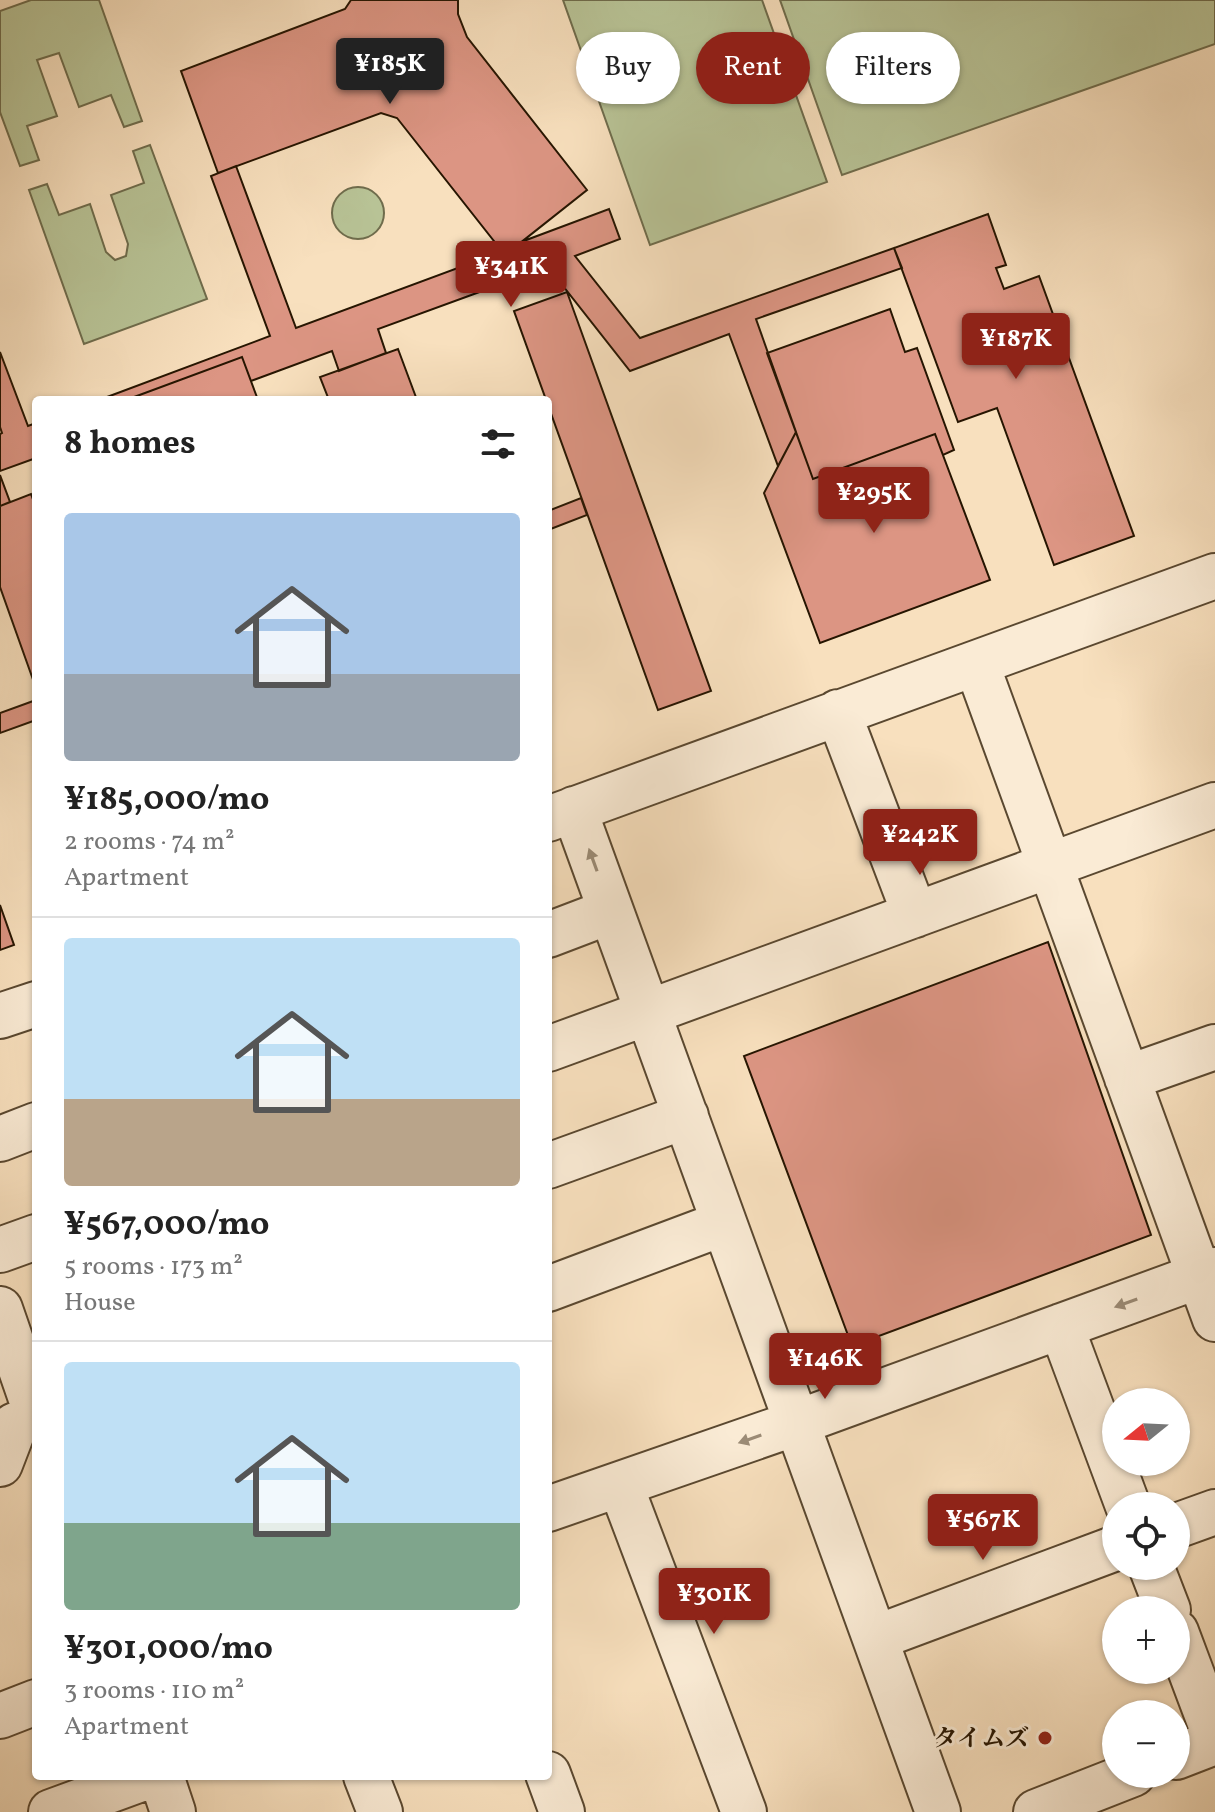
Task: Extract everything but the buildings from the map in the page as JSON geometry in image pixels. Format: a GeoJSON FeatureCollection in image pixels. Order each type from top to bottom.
{"type":"FeatureCollection","features":[{"type":"Feature","properties":{"kind":"street"},"geometry":{"type":"LineString","coordinates":[[938,1812],[611,911],[561,814],[1215,576]]}},
{"type":"Feature","properties":{"kind":"street"},"geometry":{"type":"LineString","coordinates":[[977,665],[1127,1078],[1207,1273],[1215,1319]]}},
{"type":"Feature","properties":{"kind":"street"},"geometry":{"type":"LineString","coordinates":[[838,712],[915,915]]}},
{"type":"Feature","properties":{"kind":"street"},"geometry":{"type":"LineString","coordinates":[[552,1048],[1215,805]]}},
{"type":"Feature","properties":{"kind":"street"},"geometry":{"type":"LineString","coordinates":[[552,933],[611,911]]}},
{"type":"Feature","properties":{"kind":"street"},"geometry":{"type":"LineString","coordinates":[[0,1016],[32,1005]]}},
{"type":"Feature","properties":{"kind":"street"},"geometry":{"type":"LineString","coordinates":[[1127,1078],[1215,1047]]}},
{"type":"Feature","properties":{"kind":"street"},"geometry":{"type":"LineString","coordinates":[[552,1165],[686,1116]]}},
{"type":"Feature","properties":{"kind":"street"},"geometry":{"type":"LineString","coordinates":[[0,1139],[32,1127]]}},
{"type":"Feature","properties":{"kind":"street"},"geometry":{"type":"LineString","coordinates":[[552,1288],[724,1223]]}},
{"type":"Feature","properties":{"kind":"street"},"geometry":{"type":"LineString","coordinates":[[0,1250],[32,1238]]}},
{"type":"Feature","properties":{"kind":"street"},"geometry":{"type":"LineString","coordinates":[[552,1508],[796,1423],[1207,1273]]}},
{"type":"Feature","properties":{"kind":"street"},"geometry":{"type":"LineString","coordinates":[[0,1309],[27,1357],[32,1389]]}},
{"type":"Feature","properties":{"kind":"street"},"geometry":{"type":"LineString","coordinates":[[1061,1326],[1123,1492]]}},
{"type":"Feature","properties":{"kind":"street"},"geometry":{"type":"LineString","coordinates":[[0,1464],[15,1425],[32,1417]]}},
{"type":"Feature","properties":{"kind":"street"},"geometry":{"type":"LineString","coordinates":[[620,1484],[744,1812]]}},
{"type":"Feature","properties":{"kind":"street"},"geometry":{"type":"LineString","coordinates":[[1190,1521],[1215,1512]]}},
{"type":"Feature","properties":{"kind":"street"},"geometry":{"type":"LineString","coordinates":[[875,1638],[1102,1553]]}},
{"type":"Feature","properties":{"kind":"street"},"geometry":{"type":"LineString","coordinates":[[1190,1669],[1215,1736]]}},
{"type":"Feature","properties":{"kind":"street"},"geometry":{"type":"LineString","coordinates":[[0,1716],[32,1704]]}},
{"type":"Feature","properties":{"kind":"street"},"geometry":{"type":"LineString","coordinates":[[1190,1752],[1215,1742]]}},
{"type":"Feature","properties":{"kind":"street"},"geometry":{"type":"LineString","coordinates":[[51,1812],[138,1780]]}},
{"type":"Feature","properties":{"kind":"street"},"geometry":{"type":"LineString","coordinates":[[162,1780],[173,1812]]}},
{"type":"Feature","properties":{"kind":"street"},"geometry":{"type":"LineString","coordinates":[[368,1780],[380,1812]]}},
{"type":"Feature","properties":{"kind":"street"},"geometry":{"type":"LineString","coordinates":[[550,1780],[562,1812]]}},
{"type":"Feature","properties":{"kind":"street"},"geometry":{"type":"LineString","coordinates":[[1036,1812],[1102,1786]]}},
{"type":"Feature","properties":{"kind":"green space"},"geometry":{"type":"Polygon","coordinates":[[[31,0],[99,0],[142,121],[124,127],[111,95],[79,107],[59,53],[37,60],[57,116],[27,126],[39,160],[20,166],[0,112],[0,11],[31,0]]]}},
{"type":"Feature","properties":{"kind":"green space"},"geometry":{"type":"Polygon","coordinates":[[[563,0],[762,0],[773,32],[696,32],[696,104],[799,104],[827,182],[650,245],[600,104],[680,104],[680,32],[576,32],[576,37],[563,0]]]}},
{"type":"Feature","properties":{"kind":"green space"},"geometry":{"type":"Polygon","coordinates":[[[780,0],[1215,0],[1215,44],[842,175],[810,85],[810,32],[791,32],[780,0]]]}},
{"type":"Feature","properties":{"kind":"green space"},"geometry":{"type":"Polygon","coordinates":[[[150,145],[207,299],[84,344],[29,190],[47,184],[59,215],[90,204],[106,252],[115,260],[126,256],[128,244],[111,195],[144,183],[133,151],[150,145]]]}},
{"type":"Feature","properties":{"kind":"green space"},"geometry":{"type":"Polygon","coordinates":[[[358,187],[376,195],[384,213],[376,231],[358,239],[340,231],[332,213],[340,195],[358,187]]]}},
{"type":"Feature","properties":{"kind":"place","name":"タイムズ"},"geometry":{"type":"Point","coordinates":[1045,1738]}}]}
